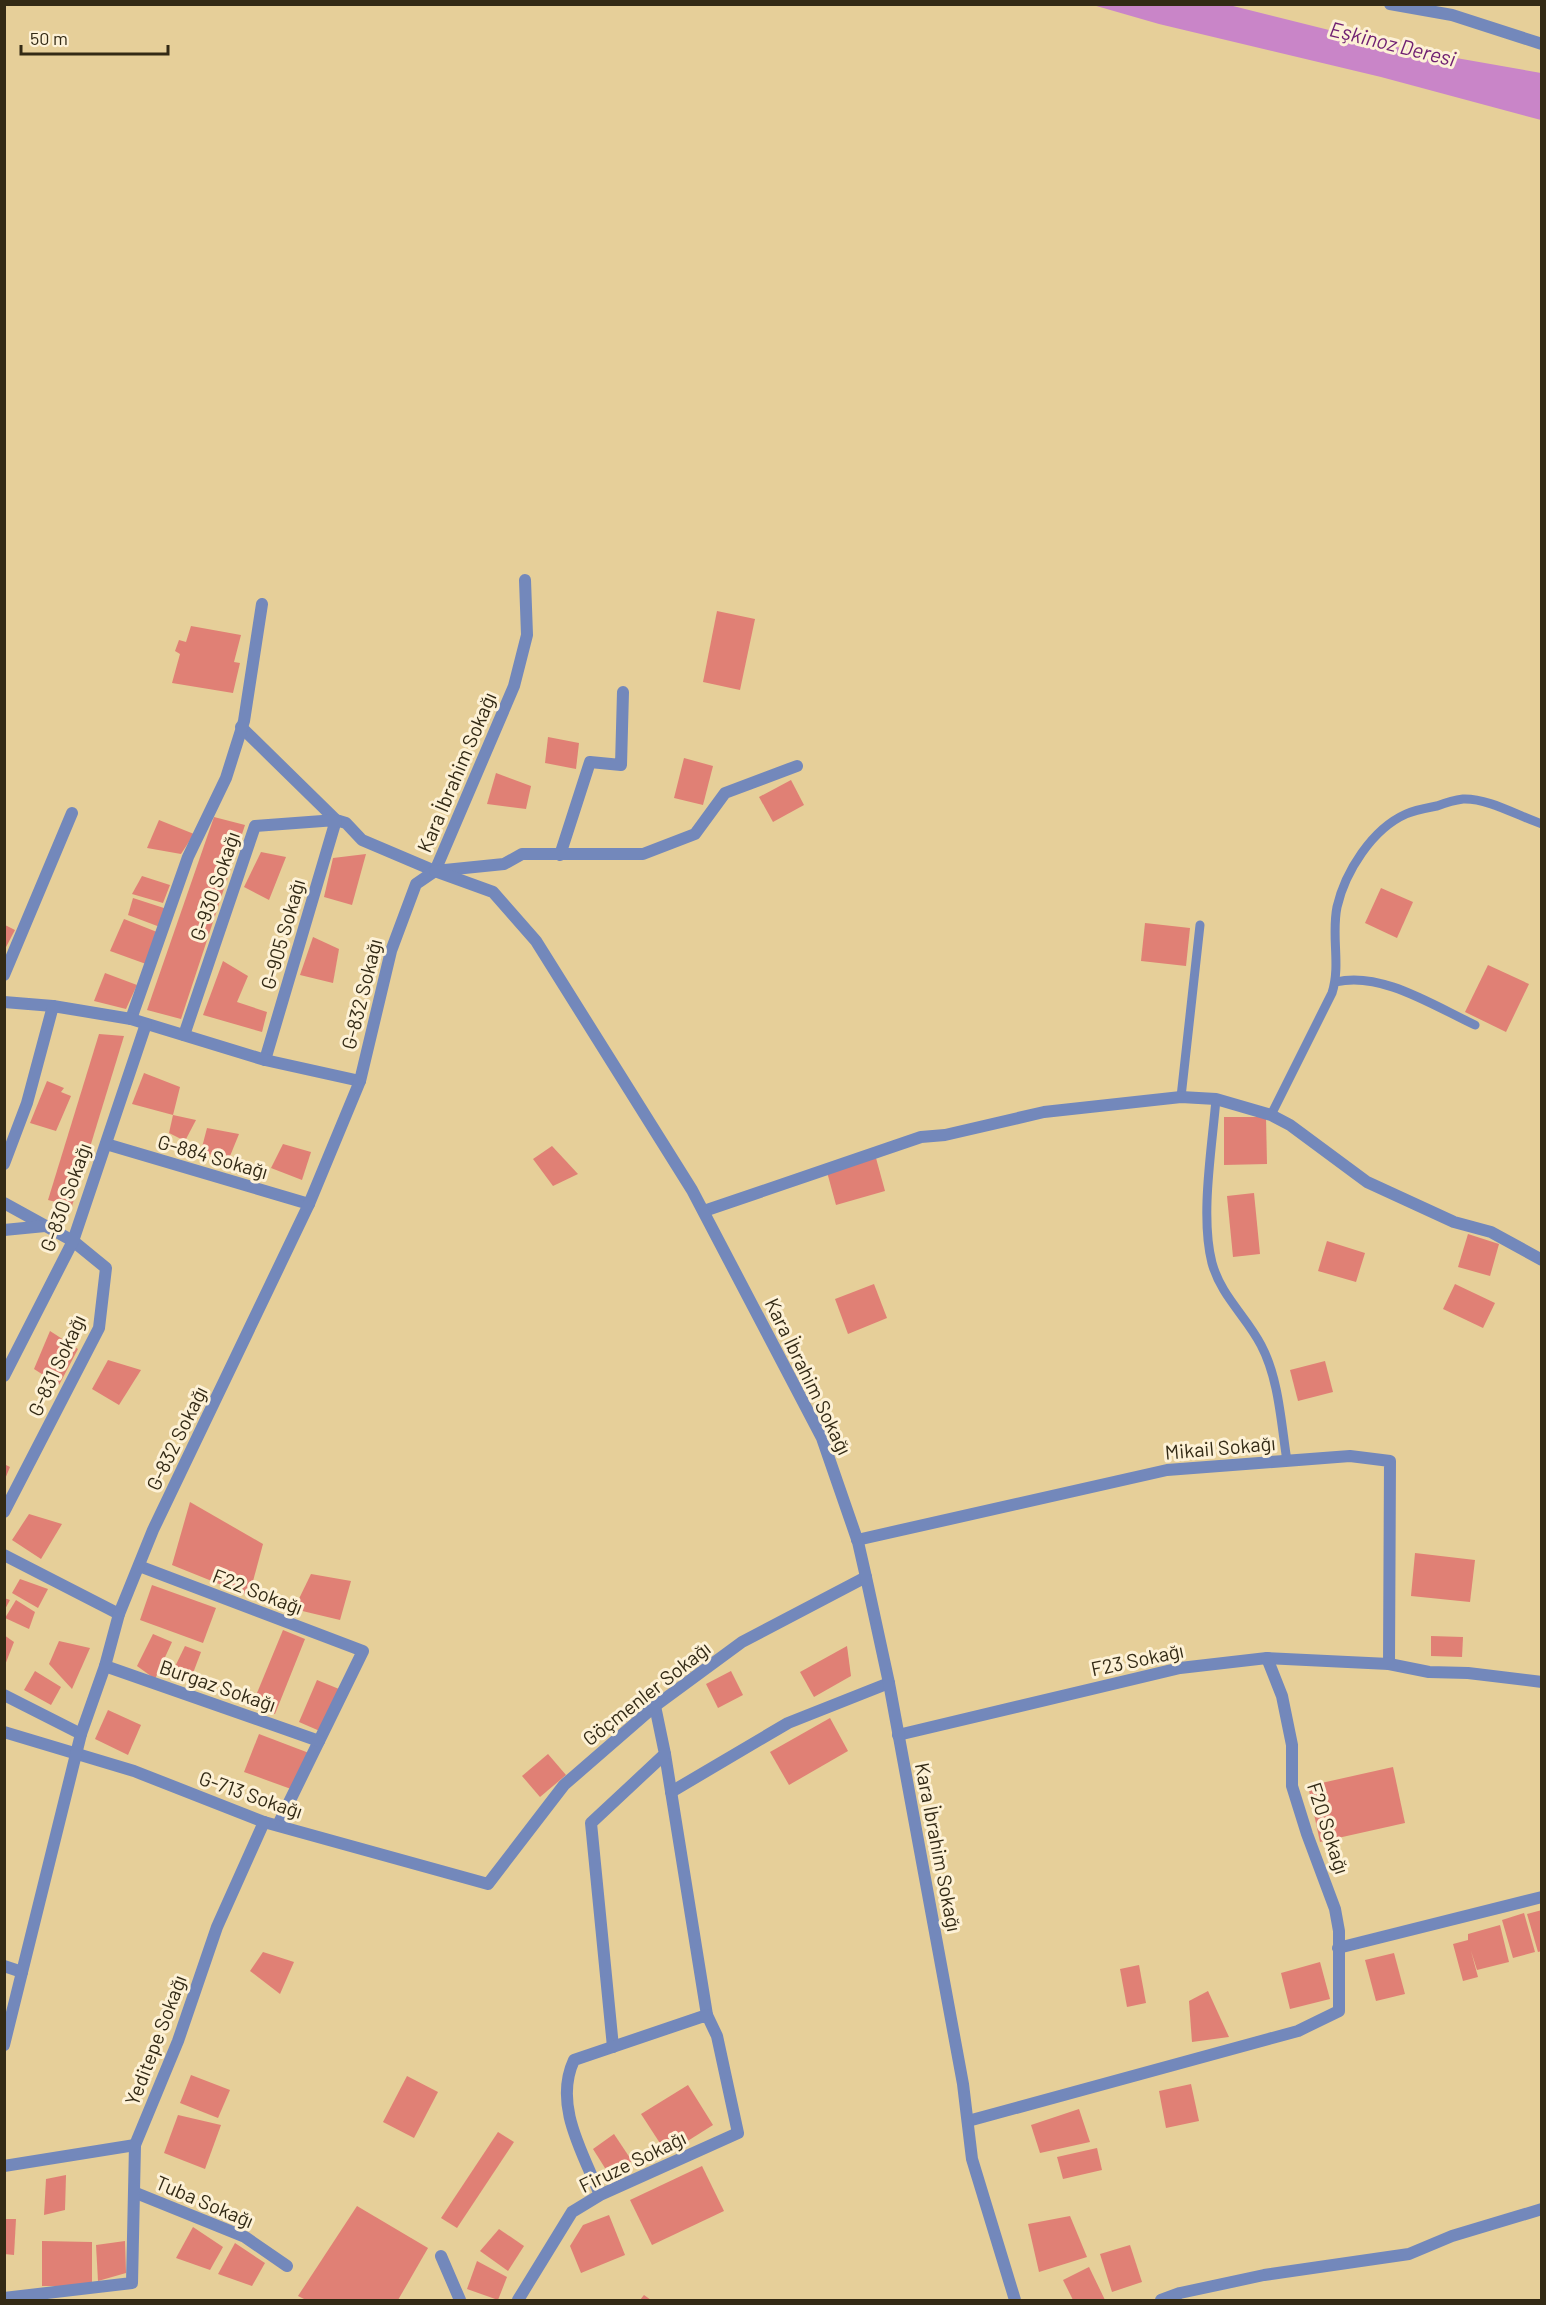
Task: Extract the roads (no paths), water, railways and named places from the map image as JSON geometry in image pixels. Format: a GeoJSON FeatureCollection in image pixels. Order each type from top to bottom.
{"type":"FeatureCollection","features":[{"type":"Feature","properties":{"kind":"street"},"geometry":{"type":"LineString","coordinates":[[1390,4],[1452,15],[1542,44]]}},
{"type":"Feature","properties":{"kind":"street","name":"Kara İbrahim Sokağı"},"geometry":{"type":"LineString","coordinates":[[525,580],[527,634],[514,686],[435,871],[494,892],[536,941],[704,1211],[822,1438],[857,1540],[866,1577],[889,1683],[963,2084],[972,2159],[1016,2301]]}},
{"type":"Feature","properties":{"kind":"street"},"geometry":{"type":"LineString","coordinates":[[131,1019],[188,857],[226,778],[242,727],[261,604]]}},
{"type":"Feature","properties":{"kind":"street"},"geometry":{"type":"LineString","coordinates":[[560,855],[590,762],[621,765],[623,692]]}},
{"type":"Feature","properties":{"kind":"street"},"geometry":{"type":"LineString","coordinates":[[242,727],[336,820],[346,823],[362,840],[435,871],[504,864],[522,854],[643,854],[695,834],[725,793],[797,766]]}},
{"type":"Feature","properties":{"kind":"street"},"geometry":{"type":"LineString","coordinates":[[4,975],[72,813]]}},
{"type":"Feature","properties":{"kind":"street","name":"G-930 Sokağı"},"geometry":{"type":"LineString","coordinates":[[184,1035],[255,826],[336,820]]}},
{"type":"Feature","properties":{"kind":"street","name":"G-905 Sokağı"},"geometry":{"type":"LineString","coordinates":[[265,1060],[336,820]]}},
{"type":"Feature","properties":{"kind":"street","name":"G-832 Sokağı"},"geometry":{"type":"LineString","coordinates":[[4,2045],[75,1755],[105,1666],[119,1614],[139,1566],[309,1204],[360,1082],[401,918],[416,884],[435,871]]}},
{"type":"Feature","properties":{"kind":"street"},"geometry":{"type":"LineString","coordinates":[[4,1002],[53,1006],[131,1019],[265,1060],[360,1082]]}},
{"type":"Feature","properties":{"kind":"street"},"geometry":{"type":"LineString","coordinates":[[4,1164],[27,1103],[53,1006]]}},
{"type":"Feature","properties":{"kind":"street","name":"G-830 Sokağı"},"geometry":{"type":"LineString","coordinates":[[4,1376],[73,1241],[146,1024]]}},
{"type":"Feature","properties":{"kind":"street"},"geometry":{"type":"LineString","coordinates":[[704,1211],[921,1137],[945,1135],[1044,1112],[1181,1097],[1215,1099],[1271,1115],[1290,1125],[1367,1182],[1454,1222],[1491,1232],[1542,1260]]}},
{"type":"Feature","properties":{"kind":"street","name":"G-884 Sokağı"},"geometry":{"type":"LineString","coordinates":[[106,1144],[309,1204]]}},
{"type":"Feature","properties":{"kind":"street"},"geometry":{"type":"LineString","coordinates":[[4,1203],[73,1241]]}},
{"type":"Feature","properties":{"kind":"street"},"geometry":{"type":"LineString","coordinates":[[4,1230],[45,1226]]}},
{"type":"Feature","properties":{"kind":"street","name":"G-831 Sokağı"},"geometry":{"type":"LineString","coordinates":[[4,1512],[99,1328],[106,1268],[73,1241]]}},
{"type":"Feature","properties":{"kind":"street","name":"Mikail Sokağı"},"geometry":{"type":"LineString","coordinates":[[857,1540],[1167,1470],[1350,1456],[1390,1461],[1389,1664]]}},
{"type":"Feature","properties":{"kind":"street"},"geometry":{"type":"LineString","coordinates":[[4,1555],[119,1614]]}},
{"type":"Feature","properties":{"kind":"street","name":"F22 Sokağı"},"geometry":{"type":"LineString","coordinates":[[139,1566],[363,1651],[319,1741]]}},
{"type":"Feature","properties":{"kind":"street","name":"Göçmenler Sokağı"},"geometry":{"type":"LineString","coordinates":[[488,1884],[564,1785],[655,1706],[742,1642],[866,1577]]}},
{"type":"Feature","properties":{"kind":"street","name":"F23 Sokağı"},"geometry":{"type":"LineString","coordinates":[[898,1735],[1180,1668],[1267,1658],[1389,1664]]}},
{"type":"Feature","properties":{"kind":"street","name":"F20 Sokağı"},"geometry":{"type":"LineString","coordinates":[[968,2121],[1298,2031],[1339,2011],[1339,1931],[1335,1909],[1306,1834],[1292,1786],[1292,1745],[1282,1696],[1267,1658]]}},
{"type":"Feature","properties":{"kind":"street"},"geometry":{"type":"LineString","coordinates":[[1389,1664],[1429,1672],[1468,1673],[1542,1682]]}},
{"type":"Feature","properties":{"kind":"street","name":"Burgaz Sokağı"},"geometry":{"type":"LineString","coordinates":[[105,1666],[319,1741]]}},
{"type":"Feature","properties":{"kind":"street"},"geometry":{"type":"LineString","coordinates":[[671,1792],[788,1723],[889,1683]]}},
{"type":"Feature","properties":{"kind":"street"},"geometry":{"type":"LineString","coordinates":[[4,1695],[81,1734]]}},
{"type":"Feature","properties":{"kind":"street"},"geometry":{"type":"LineString","coordinates":[[600,2196],[568,2116],[566,2076],[574,2060],[707,2015],[665,1754],[655,1706]]}},
{"type":"Feature","properties":{"kind":"street","name":"G-713 Sokağı"},"geometry":{"type":"LineString","coordinates":[[4,1732],[134,1771],[264,1822],[488,1884]]}},
{"type":"Feature","properties":{"kind":"street"},"geometry":{"type":"LineString","coordinates":[[278,1826],[319,1741]]}},
{"type":"Feature","properties":{"kind":"street"},"geometry":{"type":"LineString","coordinates":[[613,2047],[591,1823],[665,1754]]}},
{"type":"Feature","properties":{"kind":"street","name":"Yeditepe Sokağı"},"geometry":{"type":"LineString","coordinates":[[4,2298],[132,2283],[136,2193],[135,2145],[178,2041],[217,1927],[264,1822]]}},
{"type":"Feature","properties":{"kind":"street"},"geometry":{"type":"LineString","coordinates":[[1338,1948],[1542,1897]]}},
{"type":"Feature","properties":{"kind":"street"},"geometry":{"type":"LineString","coordinates":[[4,1966],[21,1972]]}},
{"type":"Feature","properties":{"kind":"street","name":"Firuze Sokağı"},"geometry":{"type":"LineString","coordinates":[[518,2301],[572,2212],[600,2196],[738,2133],[717,2036],[707,2015]]}},
{"type":"Feature","properties":{"kind":"street"},"geometry":{"type":"LineString","coordinates":[[4,2166],[135,2145]]}},
{"type":"Feature","properties":{"kind":"street","name":"Tuba Sokağı"},"geometry":{"type":"LineString","coordinates":[[136,2193],[245,2237],[287,2266]]}},
{"type":"Feature","properties":{"kind":"street"},"geometry":{"type":"LineString","coordinates":[[1161,2301],[1180,2293],[1264,2275],[1409,2254],[1452,2235],[1542,2209]]}},
{"type":"Feature","properties":{"kind":"street"},"geometry":{"type":"LineString","coordinates":[[441,2256],[460,2301]]}},
{"type":"Feature","properties":{"kind":"lane"},"geometry":{"type":"LineString","coordinates":[[1271,1115],[1335,982],[1335,920],[1341,893],[1367,847],[1391,823],[1406,814],[1463,799],[1477,801],[1542,824]]}},
{"type":"Feature","properties":{"kind":"lane"},"geometry":{"type":"LineString","coordinates":[[1181,1097],[1200,925]]}},
{"type":"Feature","properties":{"kind":"lane"},"geometry":{"type":"LineString","coordinates":[[1335,982],[1365,979],[1383,983],[1475,1025]]}},
{"type":"Feature","properties":{"kind":"lane"},"geometry":{"type":"LineString","coordinates":[[1215,1099],[1207,1221],[1209,1251],[1224,1292],[1254,1333],[1267,1357],[1287,1461]]}},
{"type":"Feature","properties":{"kind":"water label","name":"Eşkinoz Deresi"},"geometry":{"type":"Point","coordinates":[1393,43]}}]}
